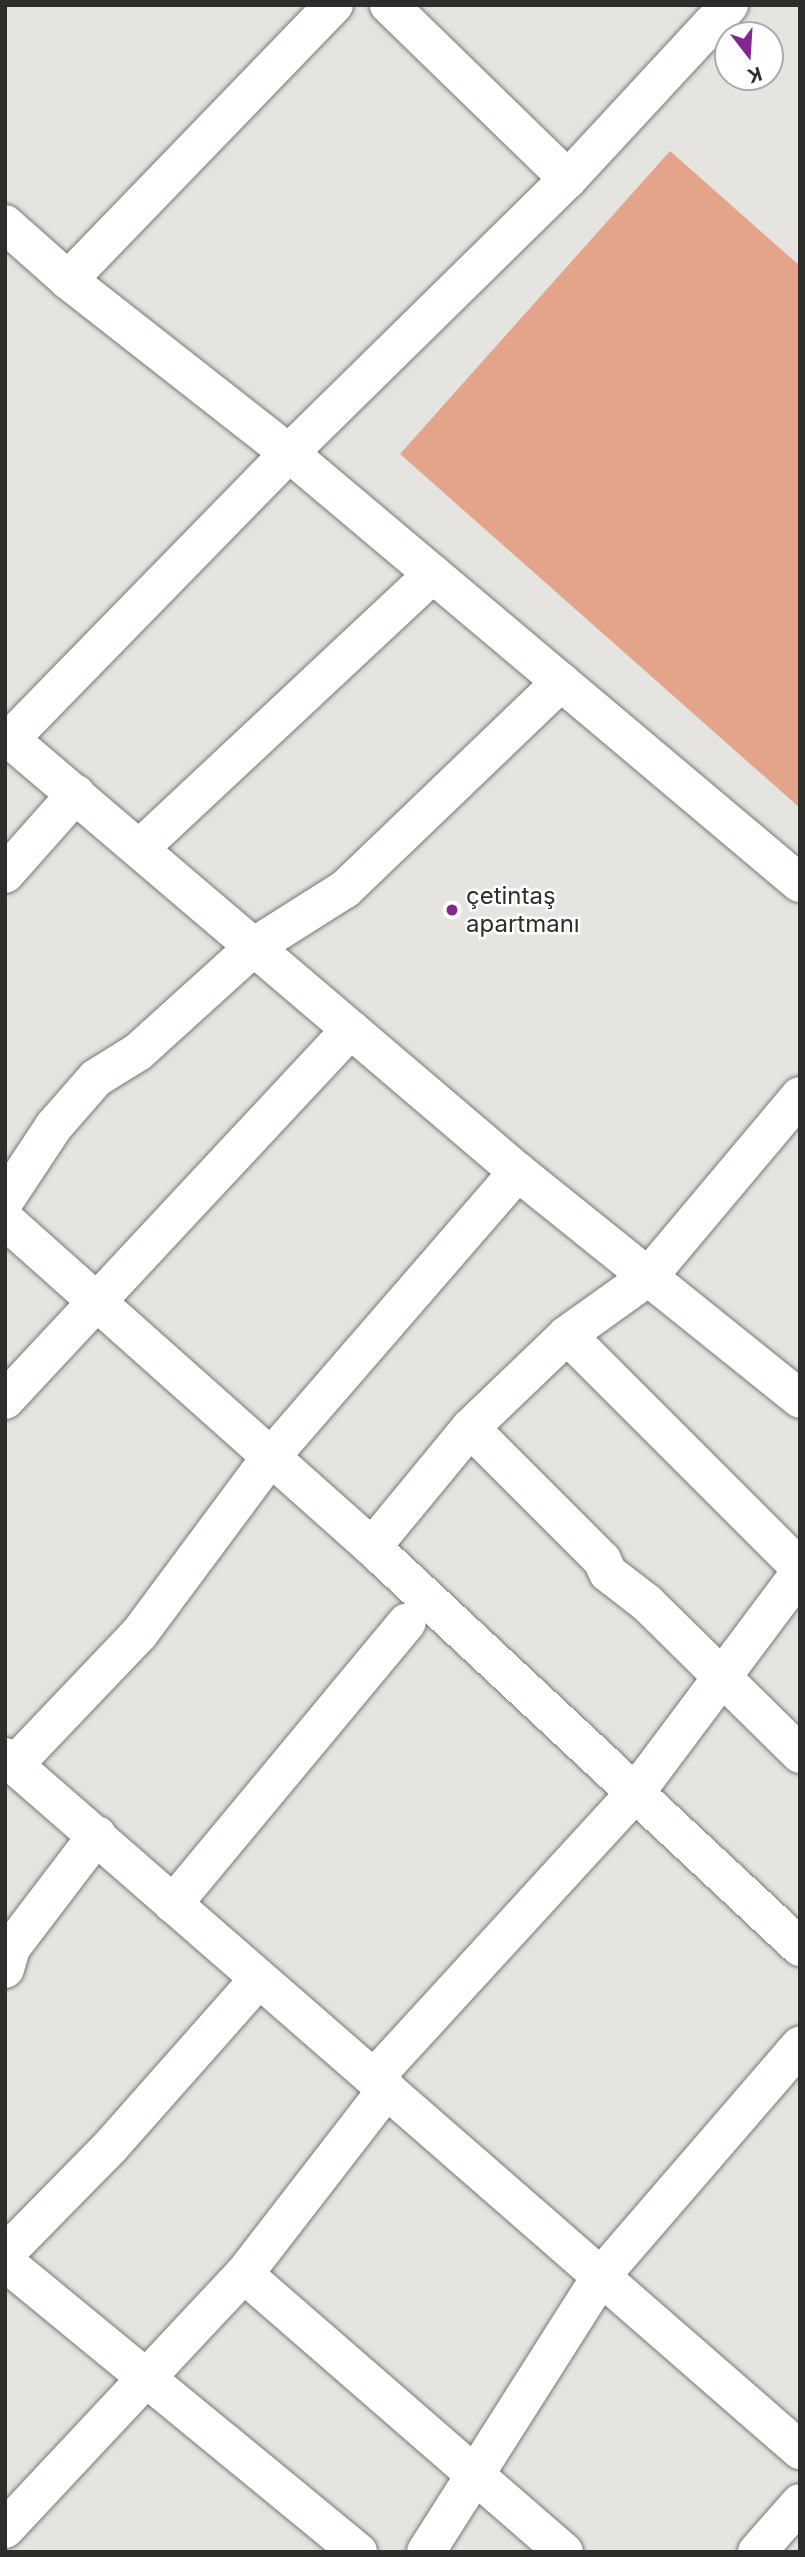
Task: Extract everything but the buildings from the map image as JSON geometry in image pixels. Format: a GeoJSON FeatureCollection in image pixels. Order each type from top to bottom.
{"type":"FeatureCollection","features":[{"type":"Feature","properties":{"kind":"street"},"geometry":{"type":"LineString","coordinates":[[68,280],[334,5]]}},
{"type":"Feature","properties":{"kind":"street"},"geometry":{"type":"LineString","coordinates":[[389,5],[568,179]]}},
{"type":"Feature","properties":{"kind":"street"},"geometry":{"type":"LineString","coordinates":[[729,5],[568,179],[289,453],[8,737],[518,1172],[800,1399]]}},
{"type":"Feature","properties":{"kind":"street"},"geometry":{"type":"LineString","coordinates":[[5,224],[68,280],[289,453],[800,883]]}},
{"type":"Feature","properties":{"kind":"street"},"geometry":{"type":"LineString","coordinates":[[141,848],[433,574]]}},
{"type":"Feature","properties":{"kind":"street"},"geometry":{"type":"LineString","coordinates":[[5,1200],[54,1126],[96,1078],[138,1052],[255,946],[345,889],[561,682]]}},
{"type":"Feature","properties":{"kind":"street"},"geometry":{"type":"LineString","coordinates":[[5,874],[76,794]]}},
{"type":"Feature","properties":{"kind":"street"},"geometry":{"type":"LineString","coordinates":[[5,1400],[101,1301],[351,1028]]}},
{"type":"Feature","properties":{"kind":"street"},"geometry":{"type":"LineString","coordinates":[[372,1547],[470,1428],[568,1335],[648,1277],[800,1096]]}},
{"type":"Feature","properties":{"kind":"street"},"geometry":{"type":"LineString","coordinates":[[518,1172],[269,1459],[139,1634],[10,1760],[258,1980],[381,2083],[800,2450]]}},
{"type":"Feature","properties":{"kind":"street"},"geometry":{"type":"LineString","coordinates":[[5,1220],[101,1301],[269,1459],[372,1547],[800,1947]]}},
{"type":"Feature","properties":{"kind":"street"},"geometry":{"type":"LineString","coordinates":[[568,1335],[800,1568]]}},
{"type":"Feature","properties":{"kind":"street"},"geometry":{"type":"LineString","coordinates":[[470,1428],[602,1560],[608,1573],[647,1603],[800,1754]]}},
{"type":"Feature","properties":{"kind":"street"},"geometry":{"type":"LineString","coordinates":[[5,2529],[144,2377],[244,2274],[381,2083],[636,1792],[800,1573]]}},
{"type":"Feature","properties":{"kind":"street"},"geometry":{"type":"LineString","coordinates":[[173,1904],[407,1622]]}},
{"type":"Feature","properties":{"kind":"street"},"geometry":{"type":"LineString","coordinates":[[5,1969],[11,1948],[97,1835]]}},
{"type":"Feature","properties":{"kind":"street"},"geometry":{"type":"LineString","coordinates":[[5,2254],[111,2146],[258,1980]]}},
{"type":"Feature","properties":{"kind":"street"},"geometry":{"type":"LineString","coordinates":[[426,2552],[602,2275],[800,2046]]}},
{"type":"Feature","properties":{"kind":"street"},"geometry":{"type":"LineString","coordinates":[[5,2262],[358,2552]]}},
{"type":"Feature","properties":{"kind":"street"},"geometry":{"type":"LineString","coordinates":[[244,2274],[476,2471],[564,2552]]}},
{"type":"Feature","properties":{"kind":"street"},"geometry":{"type":"LineString","coordinates":[[757,2552],[800,2503]]}},
{"type":"Feature","properties":{"kind":"street"},"geometry":{"type":"LineString","coordinates":[[5,2535],[25,2552]]}},
{"type":"Feature","properties":{"kind":"shaded area"},"geometry":{"type":"Polygon","coordinates":[[[670,151],[800,266],[800,808],[400,454],[670,151]]]}},
{"type":"Feature","properties":{"kind":"place","name":"çetintaş apartmanı"},"geometry":{"type":"Point","coordinates":[452,910]}}]}
